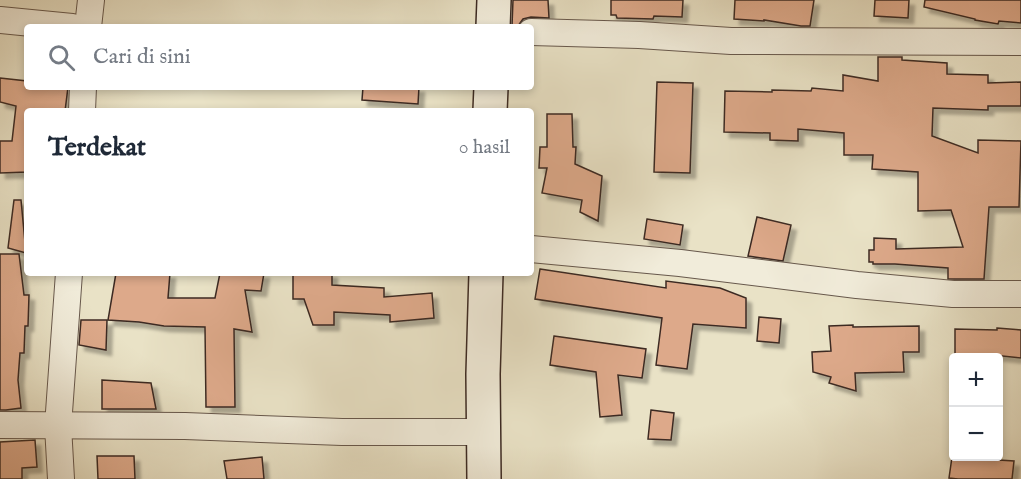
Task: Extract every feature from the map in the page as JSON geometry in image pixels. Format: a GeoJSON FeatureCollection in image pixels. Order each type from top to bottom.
{"type":"FeatureCollection","features":[{"type":"Feature","properties":{"kind":"street"},"geometry":{"type":"LineString","coordinates":[[88,24],[91,0]]}},
{"type":"Feature","properties":{"kind":"street"},"geometry":{"type":"LineString","coordinates":[[493,24],[494,0]]}},
{"type":"Feature","properties":{"kind":"street"},"geometry":{"type":"LineString","coordinates":[[0,20],[41,24]]}},
{"type":"Feature","properties":{"kind":"street"},"geometry":{"type":"LineString","coordinates":[[534,32],[639,35],[731,41],[1021,42]]}},
{"type":"Feature","properties":{"kind":"street"},"geometry":{"type":"LineString","coordinates":[[81,108],[83,90]]}},
{"type":"Feature","properties":{"kind":"street"},"geometry":{"type":"LineString","coordinates":[[490,108],[491,90]]}},
{"type":"Feature","properties":{"kind":"street"},"geometry":{"type":"LineString","coordinates":[[534,249],[680,263],[857,285],[953,294],[1021,294]]}},
{"type":"Feature","properties":{"kind":"street"},"geometry":{"type":"LineString","coordinates":[[61,479],[58,426],[69,276]]}},
{"type":"Feature","properties":{"kind":"street"},"geometry":{"type":"LineString","coordinates":[[484,479],[483,374],[486,276]]}},
{"type":"Feature","properties":{"kind":"street"},"geometry":{"type":"LineString","coordinates":[[0,424],[185,426],[342,432],[483,432]]}},
{"type":"Feature","properties":{"kind":"building"},"geometry":{"type":"Polygon","coordinates":[[[513,0],[548,0],[549,18],[531,17],[523,19],[519,24],[512,24],[513,0]]]}},
{"type":"Feature","properties":{"kind":"building"},"geometry":{"type":"Polygon","coordinates":[[[611,0],[683,0],[682,17],[617,18],[616,15],[611,15],[611,0]]]}},
{"type":"Feature","properties":{"kind":"building"},"geometry":{"type":"Polygon","coordinates":[[[735,0],[814,0],[810,26],[734,19],[735,0]]]}},
{"type":"Feature","properties":{"kind":"building"},"geometry":{"type":"Polygon","coordinates":[[[875,0],[909,0],[908,18],[874,16],[875,0]]]}},
{"type":"Feature","properties":{"kind":"building"},"geometry":{"type":"Polygon","coordinates":[[[925,0],[1021,0],[1021,23],[999,21],[998,24],[975,20],[924,7],[925,0]]]}},
{"type":"Feature","properties":{"kind":"building"},"geometry":{"type":"Polygon","coordinates":[[[878,57],[902,57],[902,60],[947,63],[947,74],[988,75],[988,83],[1021,82],[1021,106],[988,106],[988,110],[933,108],[932,136],[978,153],[978,140],[1021,141],[1019,207],[989,207],[984,279],[948,279],[948,268],[869,262],[869,250],[874,250],[874,238],[896,239],[896,249],[963,247],[951,210],[918,211],[918,172],[872,169],[873,155],[844,155],[844,133],[798,129],[798,141],[770,140],[770,133],[724,132],[725,91],[811,91],[812,88],[843,91],[843,75],[878,81],[878,57]]]}},
{"type":"Feature","properties":{"kind":"building"},"geometry":{"type":"Polygon","coordinates":[[[0,78],[24,81],[24,90],[68,90],[65,108],[24,108],[24,172],[0,173],[0,141],[12,141],[16,106],[0,102],[0,78]]]}},
{"type":"Feature","properties":{"kind":"building"},"geometry":{"type":"Polygon","coordinates":[[[657,82],[693,83],[690,173],[654,172],[657,82]]]}},
{"type":"Feature","properties":{"kind":"building"},"geometry":{"type":"Polygon","coordinates":[[[363,90],[419,90],[418,104],[362,100],[363,90]]]}},
{"type":"Feature","properties":{"kind":"building"},"geometry":{"type":"Polygon","coordinates":[[[547,114],[572,114],[573,147],[576,147],[575,164],[602,176],[598,221],[580,212],[582,200],[542,193],[547,168],[539,168],[540,147],[547,147],[547,114]]]}},
{"type":"Feature","properties":{"kind":"building"},"geometry":{"type":"Polygon","coordinates":[[[14,200],[21,200],[24,252],[8,248],[14,200]]]}},
{"type":"Feature","properties":{"kind":"building"},"geometry":{"type":"Polygon","coordinates":[[[757,217],[791,225],[783,261],[748,256],[757,217]]]}},
{"type":"Feature","properties":{"kind":"building"},"geometry":{"type":"Polygon","coordinates":[[[647,219],[683,225],[680,245],[644,239],[647,219]]]}},
{"type":"Feature","properties":{"kind":"building"},"geometry":{"type":"Polygon","coordinates":[[[0,254],[19,254],[24,295],[29,295],[28,326],[25,326],[24,353],[20,353],[18,380],[21,408],[6,410],[0,410],[0,254]]]}},
{"type":"Feature","properties":{"kind":"building"},"geometry":{"type":"Polygon","coordinates":[[[540,269],[666,288],[666,281],[720,288],[746,298],[746,328],[693,324],[687,369],[656,365],[662,318],[535,299],[540,269]]]}},
{"type":"Feature","properties":{"kind":"building"},"geometry":{"type":"Polygon","coordinates":[[[115,276],[170,276],[168,298],[215,298],[219,276],[264,276],[261,291],[245,290],[252,332],[234,329],[235,407],[206,407],[205,327],[164,326],[108,320],[115,276]]]}},
{"type":"Feature","properties":{"kind":"building"},"geometry":{"type":"Polygon","coordinates":[[[293,276],[332,276],[332,285],[384,288],[384,297],[432,293],[434,318],[390,322],[390,315],[334,312],[334,325],[313,325],[304,299],[293,299],[293,276]]]}},
{"type":"Feature","properties":{"kind":"building"},"geometry":{"type":"Polygon","coordinates":[[[759,317],[781,319],[779,343],[757,341],[759,317]]]}},
{"type":"Feature","properties":{"kind":"building"},"geometry":{"type":"Polygon","coordinates":[[[81,320],[107,320],[106,350],[79,345],[81,320]]]}},
{"type":"Feature","properties":{"kind":"building"},"geometry":{"type":"Polygon","coordinates":[[[853,325],[853,327],[919,326],[919,352],[903,352],[904,372],[855,373],[856,391],[829,383],[831,377],[813,372],[812,352],[831,351],[829,326],[853,325]]]}},
{"type":"Feature","properties":{"kind":"building"},"geometry":{"type":"Polygon","coordinates":[[[997,328],[1021,330],[1021,358],[1003,356],[1003,353],[955,353],[955,329],[997,330],[997,328]]]}},
{"type":"Feature","properties":{"kind":"building"},"geometry":{"type":"Polygon","coordinates":[[[554,336],[646,349],[642,378],[618,375],[622,415],[600,417],[596,372],[550,365],[554,336]]]}},
{"type":"Feature","properties":{"kind":"building"},"geometry":{"type":"Polygon","coordinates":[[[102,380],[151,383],[156,409],[102,409],[102,380]]]}},
{"type":"Feature","properties":{"kind":"building"},"geometry":{"type":"Polygon","coordinates":[[[651,410],[674,413],[671,440],[648,439],[651,410]]]}},
{"type":"Feature","properties":{"kind":"building"},"geometry":{"type":"Polygon","coordinates":[[[35,440],[37,467],[22,468],[22,479],[0,479],[0,442],[35,440]]]}},
{"type":"Feature","properties":{"kind":"building"},"geometry":{"type":"Polygon","coordinates":[[[97,456],[134,456],[135,479],[98,479],[97,456]]]}},
{"type":"Feature","properties":{"kind":"building"},"geometry":{"type":"Polygon","coordinates":[[[262,457],[264,479],[227,479],[224,461],[262,457]]]}},
{"type":"Feature","properties":{"kind":"building"},"geometry":{"type":"Polygon","coordinates":[[[951,461],[1014,461],[1012,479],[949,478],[951,461]]]}}]}
